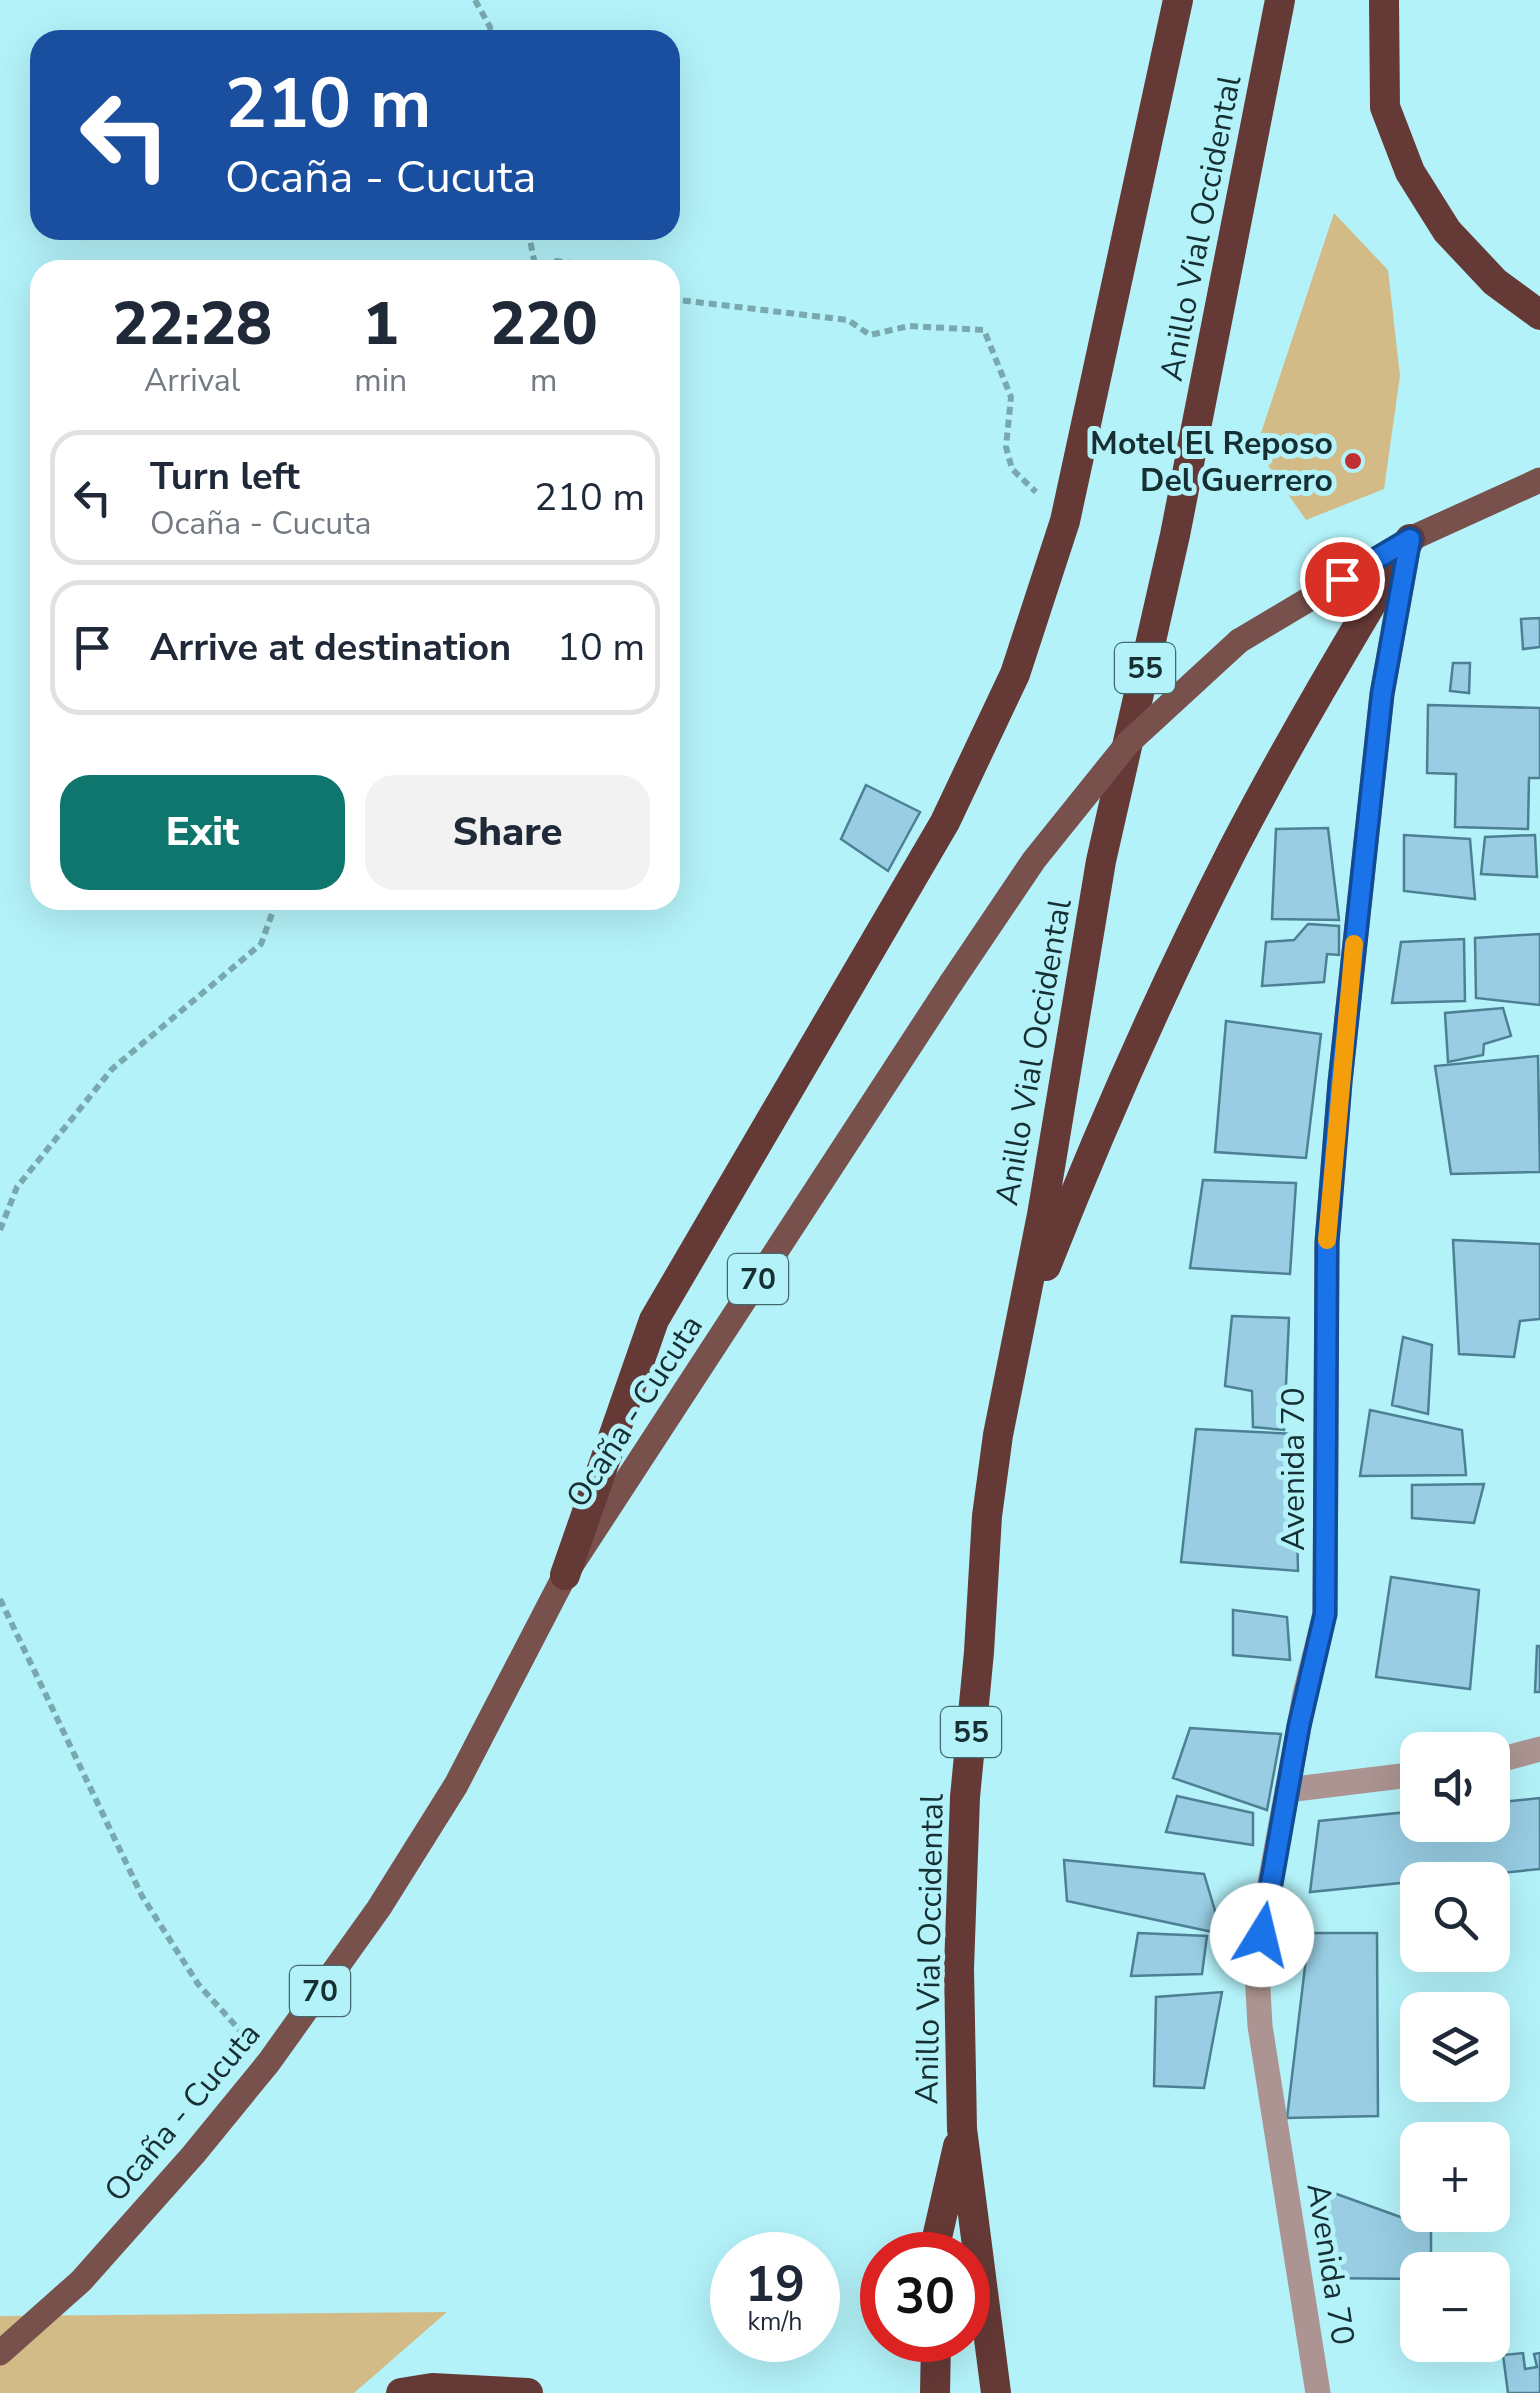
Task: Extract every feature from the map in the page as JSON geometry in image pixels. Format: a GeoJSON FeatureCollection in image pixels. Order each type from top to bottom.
{"type":"FeatureCollection","features":[{"type":"Feature","properties":{"kind":"highway"},"geometry":{"type":"LineString","coordinates":[[565,1575],[654,1320],[946,822],[1015,674],[1064,521],[1178,0]]}},
{"type":"Feature","properties":{"kind":"highway","name":"Anillo Vial Occidental"},"geometry":{"type":"LineString","coordinates":[[996,2393],[962,2129],[959,1969],[964,1797],[986,1516],[998,1435],[1042,1215],[1101,861],[1175,535],[1280,0]]}},
{"type":"Feature","properties":{"kind":"highway"},"geometry":{"type":"LineString","coordinates":[[1384,0],[1385,107],[1410,172],[1447,231],[1495,282],[1540,315]]}},
{"type":"Feature","properties":{"kind":"highway"},"geometry":{"type":"LineString","coordinates":[[1018,1338],[1083,1172],[1155,1008],[1243,831],[1319,692],[1410,539]]}},
{"type":"Feature","properties":{"kind":"highway","name":"Anillo Vial Occidental"},"geometry":{"type":"LineString","coordinates":[[938,2232],[962,2129]]}},
{"type":"Feature","properties":{"kind":"highway"},"geometry":{"type":"LineString","coordinates":[[936,2362],[936,2393]]}},
{"type":"Feature","properties":{"kind":"highway"},"geometry":{"type":"LineString","coordinates":[[401,2393],[432,2388],[528,2393]]}},
{"type":"Feature","properties":{"kind":"main road","name":"Ocaña - Cucuta"},"geometry":{"type":"LineString","coordinates":[[0,2353],[81,2281],[193,2154],[269,2062],[379,1908],[456,1785],[565,1575],[1034,860],[1128,743],[1239,641],[1410,539],[1540,480]]}},
{"type":"Feature","properties":{"kind":"street","name":"Avenida 70"},"geometry":{"type":"LineString","coordinates":[[1318,2393],[1260,2026],[1257,1972],[1286,1790],[1325,1614],[1327,1242],[1335,1136],[1382,694],[1410,539]]}},
{"type":"Feature","properties":{"kind":"street"},"geometry":{"type":"LineString","coordinates":[[1510,1757],[1540,1749]]}},
{"type":"Feature","properties":{"kind":"street"},"geometry":{"type":"LineString","coordinates":[[1286,1790],[1400,1776]]}},
{"type":"Feature","properties":{"kind":"path"},"geometry":{"type":"LineString","coordinates":[[475,0],[490,30]]}},
{"type":"Feature","properties":{"kind":"path"},"geometry":{"type":"LineString","coordinates":[[680,300],[848,320],[870,334],[909,326],[984,330],[1011,397],[1006,446],[1012,469],[1064,521]]}},
{"type":"Feature","properties":{"kind":"path"},"geometry":{"type":"LineString","coordinates":[[0,1230],[17,1187],[112,1069],[261,944],[273,910]]}},
{"type":"Feature","properties":{"kind":"path"},"geometry":{"type":"LineString","coordinates":[[0,1599],[142,1896],[198,1984],[269,2062]]}},
{"type":"Feature","properties":{"kind":"shaded area"},"geometry":{"type":"Polygon","coordinates":[[[1334,213],[1388,270],[1400,376],[1384,489],[1306,520],[1256,448],[1334,213]]]}},
{"type":"Feature","properties":{"kind":"shaded area"},"geometry":{"type":"Polygon","coordinates":[[[447,2312],[354,2393],[0,2393],[0,2316],[447,2312]]]}},
{"type":"Feature","properties":{"kind":"building"},"geometry":{"type":"Polygon","coordinates":[[[1540,618],[1540,647],[1523,649],[1521,619],[1540,618]]]}},
{"type":"Feature","properties":{"kind":"building"},"geometry":{"type":"Polygon","coordinates":[[[1453,663],[1470,663],[1469,693],[1450,691],[1453,663]]]}},
{"type":"Feature","properties":{"kind":"building"},"geometry":{"type":"Polygon","coordinates":[[[1428,705],[1540,708],[1540,778],[1529,778],[1528,829],[1455,827],[1456,774],[1427,773],[1428,705]]]}},
{"type":"Feature","properties":{"kind":"building"},"geometry":{"type":"Polygon","coordinates":[[[866,785],[920,812],[888,871],[841,839],[866,785]]]}},
{"type":"Feature","properties":{"kind":"building"},"geometry":{"type":"Polygon","coordinates":[[[1328,828],[1339,920],[1272,919],[1276,829],[1328,828]]]}},
{"type":"Feature","properties":{"kind":"building"},"geometry":{"type":"Polygon","coordinates":[[[1404,835],[1470,839],[1475,899],[1404,891],[1404,835]]]}},
{"type":"Feature","properties":{"kind":"building"},"geometry":{"type":"Polygon","coordinates":[[[1535,835],[1537,877],[1481,874],[1485,837],[1535,835]]]}},
{"type":"Feature","properties":{"kind":"building"},"geometry":{"type":"Polygon","coordinates":[[[1308,924],[1339,926],[1339,955],[1327,954],[1324,982],[1262,986],[1266,942],[1294,940],[1308,924]]]}},
{"type":"Feature","properties":{"kind":"building"},"geometry":{"type":"Polygon","coordinates":[[[1540,934],[1540,1005],[1476,998],[1475,938],[1540,934]]]}},
{"type":"Feature","properties":{"kind":"building"},"geometry":{"type":"Polygon","coordinates":[[[1464,939],[1465,1001],[1392,1003],[1401,942],[1464,939]]]}},
{"type":"Feature","properties":{"kind":"building"},"geometry":{"type":"Polygon","coordinates":[[[1503,1008],[1511,1036],[1484,1044],[1483,1055],[1448,1062],[1445,1013],[1503,1008]]]}},
{"type":"Feature","properties":{"kind":"building"},"geometry":{"type":"Polygon","coordinates":[[[1226,1021],[1321,1034],[1306,1158],[1215,1152],[1226,1021]]]}},
{"type":"Feature","properties":{"kind":"building"},"geometry":{"type":"Polygon","coordinates":[[[1538,1056],[1540,1172],[1451,1174],[1435,1066],[1538,1056]]]}},
{"type":"Feature","properties":{"kind":"building"},"geometry":{"type":"Polygon","coordinates":[[[1203,1180],[1296,1183],[1290,1274],[1190,1268],[1203,1180]]]}},
{"type":"Feature","properties":{"kind":"building"},"geometry":{"type":"Polygon","coordinates":[[[1453,1240],[1540,1244],[1540,1319],[1520,1321],[1514,1357],[1459,1354],[1453,1240]]]}},
{"type":"Feature","properties":{"kind":"building"},"geometry":{"type":"Polygon","coordinates":[[[1232,1316],[1289,1318],[1284,1430],[1253,1427],[1252,1391],[1225,1386],[1232,1316]]]}},
{"type":"Feature","properties":{"kind":"building"},"geometry":{"type":"Polygon","coordinates":[[[1403,1337],[1432,1345],[1428,1414],[1392,1405],[1403,1337]]]}},
{"type":"Feature","properties":{"kind":"building"},"geometry":{"type":"Polygon","coordinates":[[[1370,1410],[1462,1430],[1466,1475],[1360,1476],[1370,1410]]]}},
{"type":"Feature","properties":{"kind":"building"},"geometry":{"type":"Polygon","coordinates":[[[1196,1429],[1295,1434],[1298,1571],[1181,1562],[1196,1429]]]}},
{"type":"Feature","properties":{"kind":"building"},"geometry":{"type":"Polygon","coordinates":[[[1484,1484],[1474,1523],[1412,1518],[1412,1485],[1484,1484]]]}},
{"type":"Feature","properties":{"kind":"building"},"geometry":{"type":"Polygon","coordinates":[[[1391,1577],[1479,1590],[1470,1689],[1376,1677],[1391,1577]]]}},
{"type":"Feature","properties":{"kind":"building"},"geometry":{"type":"Polygon","coordinates":[[[1233,1610],[1287,1617],[1290,1660],[1233,1655],[1233,1610]]]}},
{"type":"Feature","properties":{"kind":"building"},"geometry":{"type":"Polygon","coordinates":[[[1540,1646],[1540,1692],[1535,1692],[1540,1646]]]}},
{"type":"Feature","properties":{"kind":"building"},"geometry":{"type":"Polygon","coordinates":[[[1190,1728],[1281,1734],[1267,1810],[1173,1778],[1190,1728]]]}},
{"type":"Feature","properties":{"kind":"building"},"geometry":{"type":"Polygon","coordinates":[[[1177,1796],[1253,1813],[1253,1845],[1166,1832],[1177,1796]]]}},
{"type":"Feature","properties":{"kind":"building"},"geometry":{"type":"Polygon","coordinates":[[[1540,1798],[1540,1869],[1510,1872],[1510,1862],[1400,1862],[1400,1883],[1310,1892],[1319,1821],[1400,1813],[1400,1842],[1510,1842],[1510,1801],[1540,1798]]]}},
{"type":"Feature","properties":{"kind":"building"},"geometry":{"type":"Polygon","coordinates":[[[1064,1860],[1204,1874],[1222,1934],[1067,1901],[1064,1860]]]}},
{"type":"Feature","properties":{"kind":"building"},"geometry":{"type":"Polygon","coordinates":[[[1138,1933],[1207,1936],[1202,1974],[1131,1976],[1138,1933]]]}},
{"type":"Feature","properties":{"kind":"building"},"geometry":{"type":"Polygon","coordinates":[[[1309,1933],[1377,1933],[1378,2116],[1287,2118],[1309,1933]]]}},
{"type":"Feature","properties":{"kind":"building"},"geometry":{"type":"Polygon","coordinates":[[[1222,1992],[1204,2088],[1154,2086],[1156,1997],[1222,1992]]]}},
{"type":"Feature","properties":{"kind":"building"},"geometry":{"type":"Polygon","coordinates":[[[1320,2188],[1400,2217],[1400,2232],[1431,2232],[1431,2252],[1400,2252],[1400,2279],[1320,2278],[1320,2188]]]}},
{"type":"Feature","properties":{"kind":"building"},"geometry":{"type":"Polygon","coordinates":[[[1523,2353],[1525,2369],[1537,2367],[1534,2354],[1540,2353],[1540,2393],[1508,2393],[1504,2362],[1510,2362],[1510,2354],[1523,2353]]]}},
{"type":"Feature","properties":{"kind":"slow traffic"},"geometry":{"type":"LineString","coordinates":[[1327,1240],[1354,944]]}},
{"type":"Feature","properties":{"kind":"place","name":"Motel El Reposo Del Guerrero"},"geometry":{"type":"Point","coordinates":[1353,461]}},
{"type":"Feature","properties":{"kind":"route"},"geometry":{"type":"LineString","coordinates":[[1262,1935],[1305,1694],[1325,1614],[1327,1242],[1340,1082],[1382,694],[1410,539],[1342,579]]}}]}
